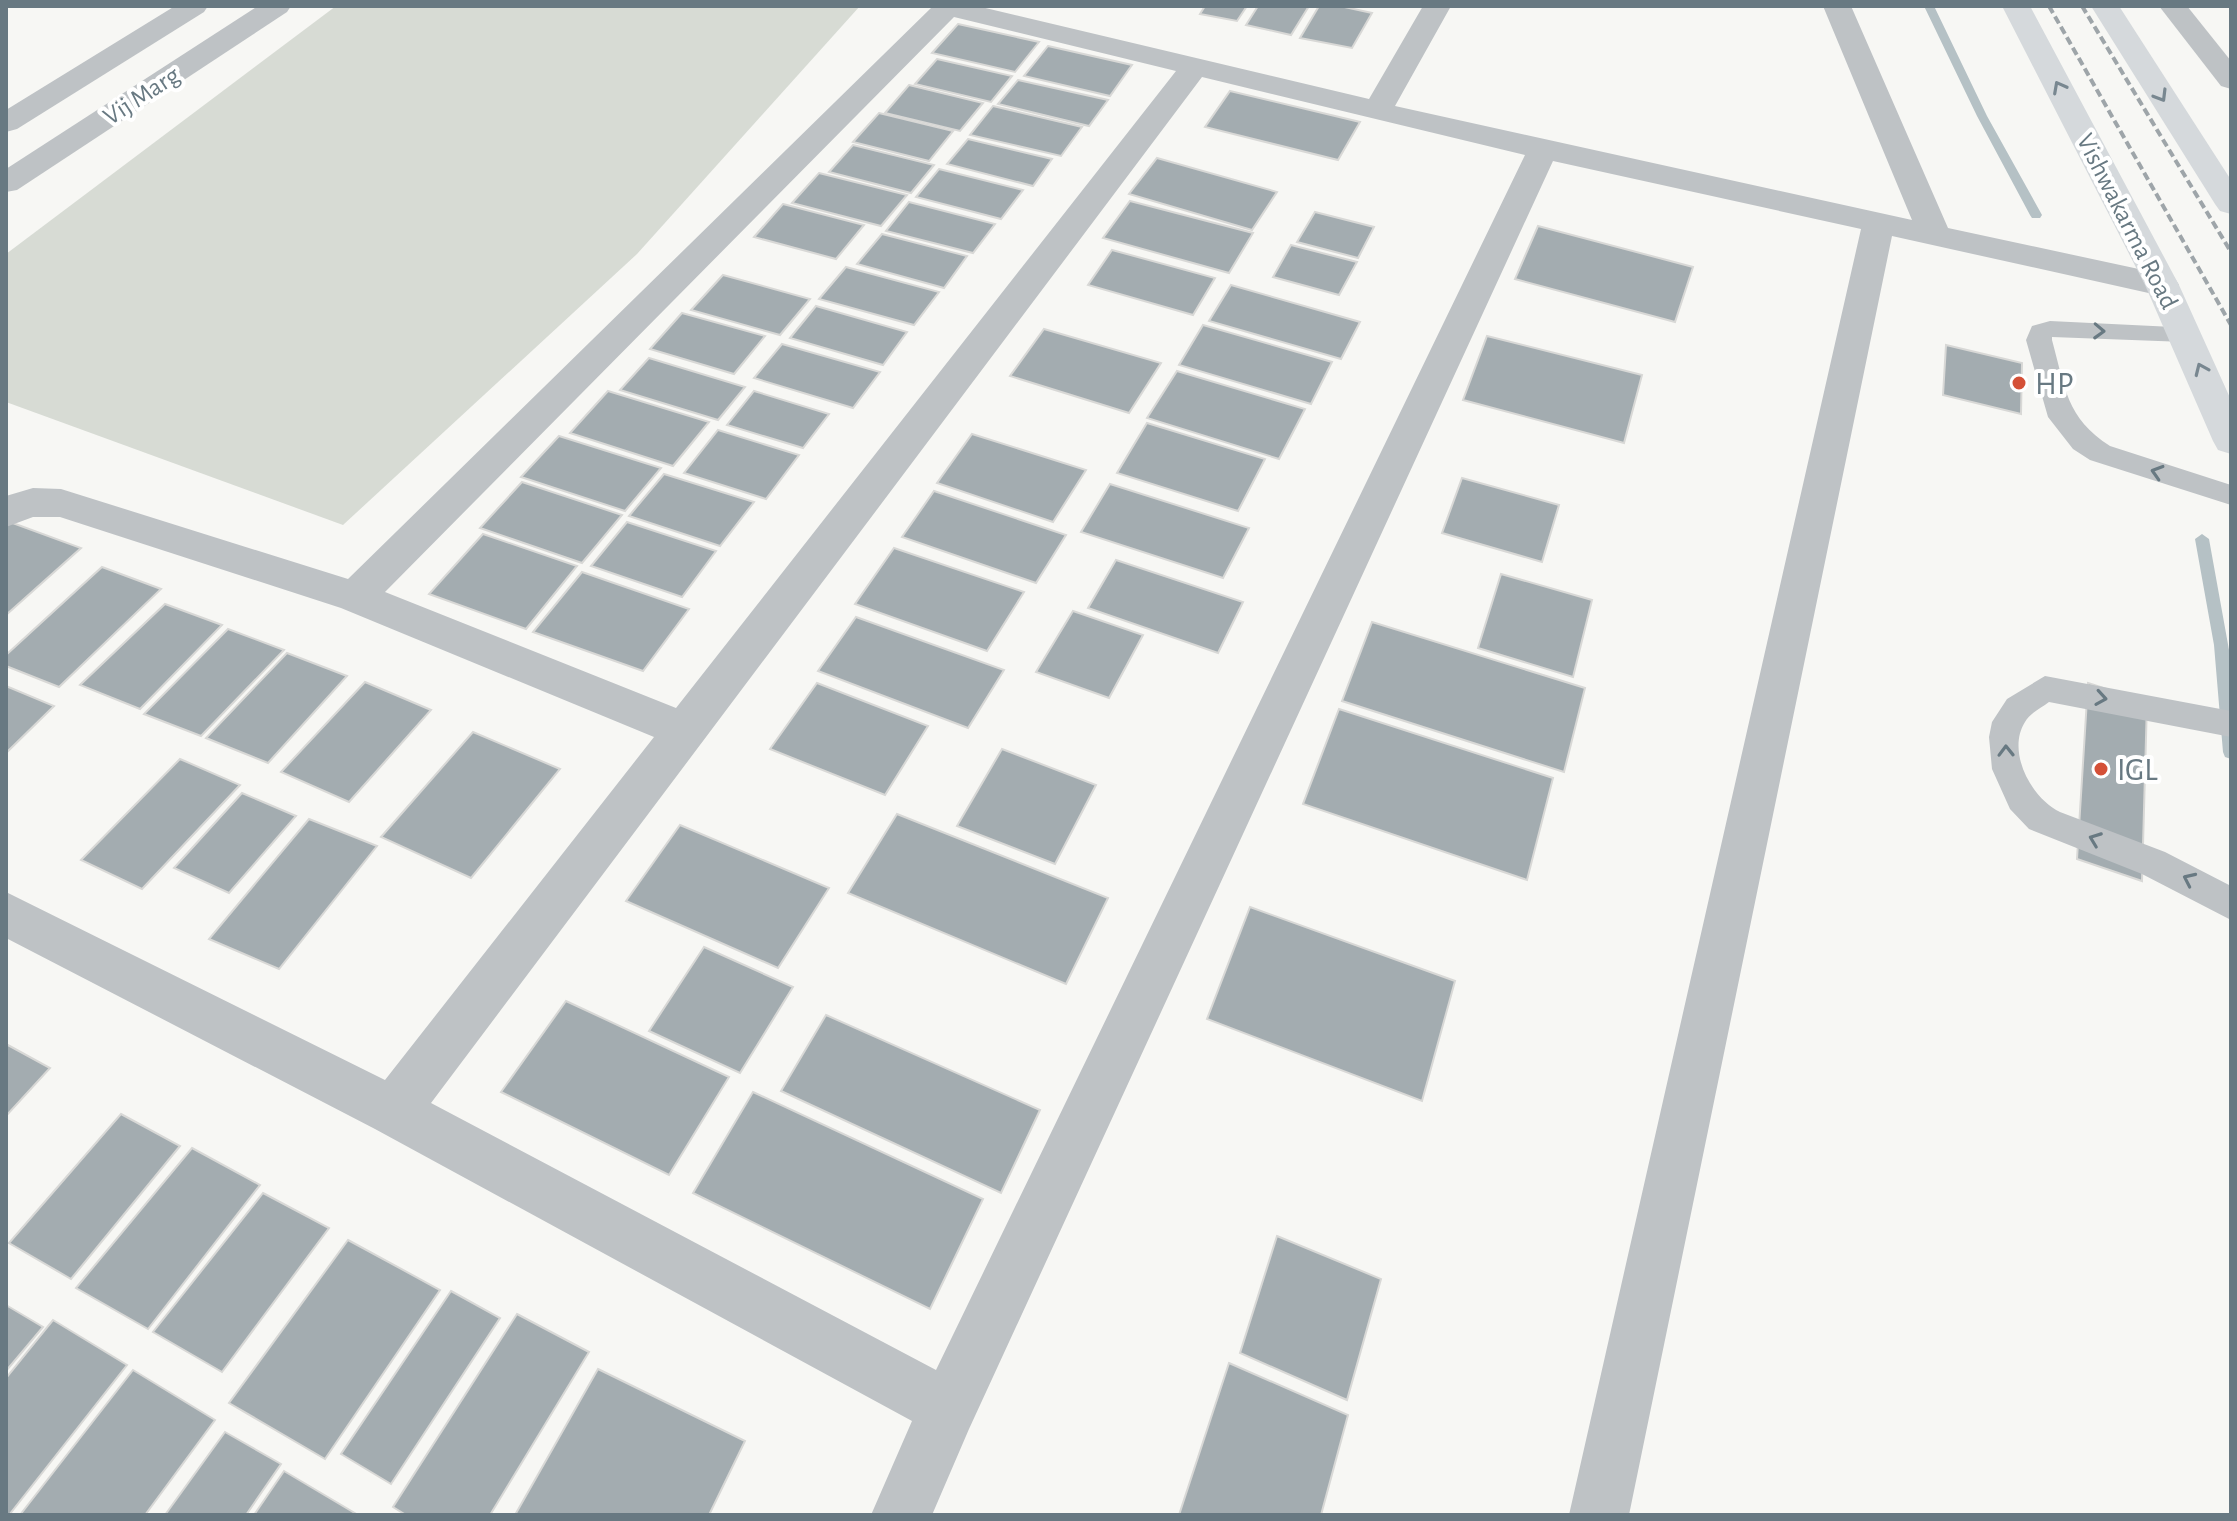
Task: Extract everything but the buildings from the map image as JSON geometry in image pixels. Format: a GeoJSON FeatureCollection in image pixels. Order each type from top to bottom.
{"type":"FeatureCollection","features":[{"type":"Feature","properties":{"kind":"main road","name":"Vishwakarma Road"},"geometry":{"type":"LineString","coordinates":[[2016,6],[2162,285],[2231,441]]}},
{"type":"Feature","properties":{"kind":"main road"},"geometry":{"type":"LineString","coordinates":[[2105,6],[2231,204]]}},
{"type":"Feature","properties":{"kind":"street"},"geometry":{"type":"LineString","coordinates":[[6,123],[194,6]]}},
{"type":"Feature","properties":{"kind":"street","name":"Vij Marg"},"geometry":{"type":"LineString","coordinates":[[6,183],[277,6]]}},
{"type":"Feature","properties":{"kind":"street"},"geometry":{"type":"LineString","coordinates":[[1378,110],[1437,6]]}},
{"type":"Feature","properties":{"kind":"street"},"geometry":{"type":"LineString","coordinates":[[1837,6],[1935,236]]}},
{"type":"Feature","properties":{"kind":"street"},"geometry":{"type":"LineString","coordinates":[[2173,6],[2231,80]]}},
{"type":"Feature","properties":{"kind":"street"},"geometry":{"type":"LineString","coordinates":[[355,597],[946,7],[1543,150],[2162,285]]}},
{"type":"Feature","properties":{"kind":"street"},"geometry":{"type":"LineString","coordinates":[[393,1111],[1195,66]]}},
{"type":"Feature","properties":{"kind":"street"},"geometry":{"type":"LineString","coordinates":[[901,1515],[948,1408],[1543,150]]}},
{"type":"Feature","properties":{"kind":"street"},"geometry":{"type":"LineString","coordinates":[[1599,1515],[1879,221]]}},
{"type":"Feature","properties":{"kind":"street"},"geometry":{"type":"LineString","coordinates":[[6,513],[20,504],[41,500],[61,503],[355,597],[684,730]]}},
{"type":"Feature","properties":{"kind":"street"},"geometry":{"type":"LineString","coordinates":[[6,914],[393,1111],[948,1408]]}},
{"type":"Feature","properties":{"kind":"lane"},"geometry":{"type":"LineString","coordinates":[[2185,334],[2050,329],[2041,332],[2039,340],[2061,417],[2083,442],[2100,453],[2231,495]]}},
{"type":"Feature","properties":{"kind":"lane"},"geometry":{"type":"LineString","coordinates":[[2225,723],[2045,689],[2013,712],[2005,740],[2007,774],[2024,802],[2039,818],[2150,861],[2203,885],[2228,902]]}},
{"type":"Feature","properties":{"kind":"shaded area"},"geometry":{"type":"Polygon","coordinates":[[[336,6],[860,6],[637,254],[343,525],[6,402],[6,254],[336,6]]]}},
{"type":"Feature","properties":{"kind":"waterway"},"geometry":{"type":"LineString","coordinates":[[1929,6],[1982,116],[2036,215]]}},
{"type":"Feature","properties":{"kind":"waterway"},"geometry":{"type":"LineString","coordinates":[[2202,539],[2221,645],[2231,752]]}},
{"type":"Feature","properties":{"kind":"railway"},"geometry":{"type":"LineString","coordinates":[[2049,6],[2231,325]]}},
{"type":"Feature","properties":{"kind":"railway"},"geometry":{"type":"LineString","coordinates":[[2082,6],[2231,252]]}},
{"type":"Feature","properties":{"kind":"place","name":"HP"},"geometry":{"type":"Point","coordinates":[2019,383]}},
{"type":"Feature","properties":{"kind":"place","name":"IGL"},"geometry":{"type":"Point","coordinates":[2101,769]}}]}
